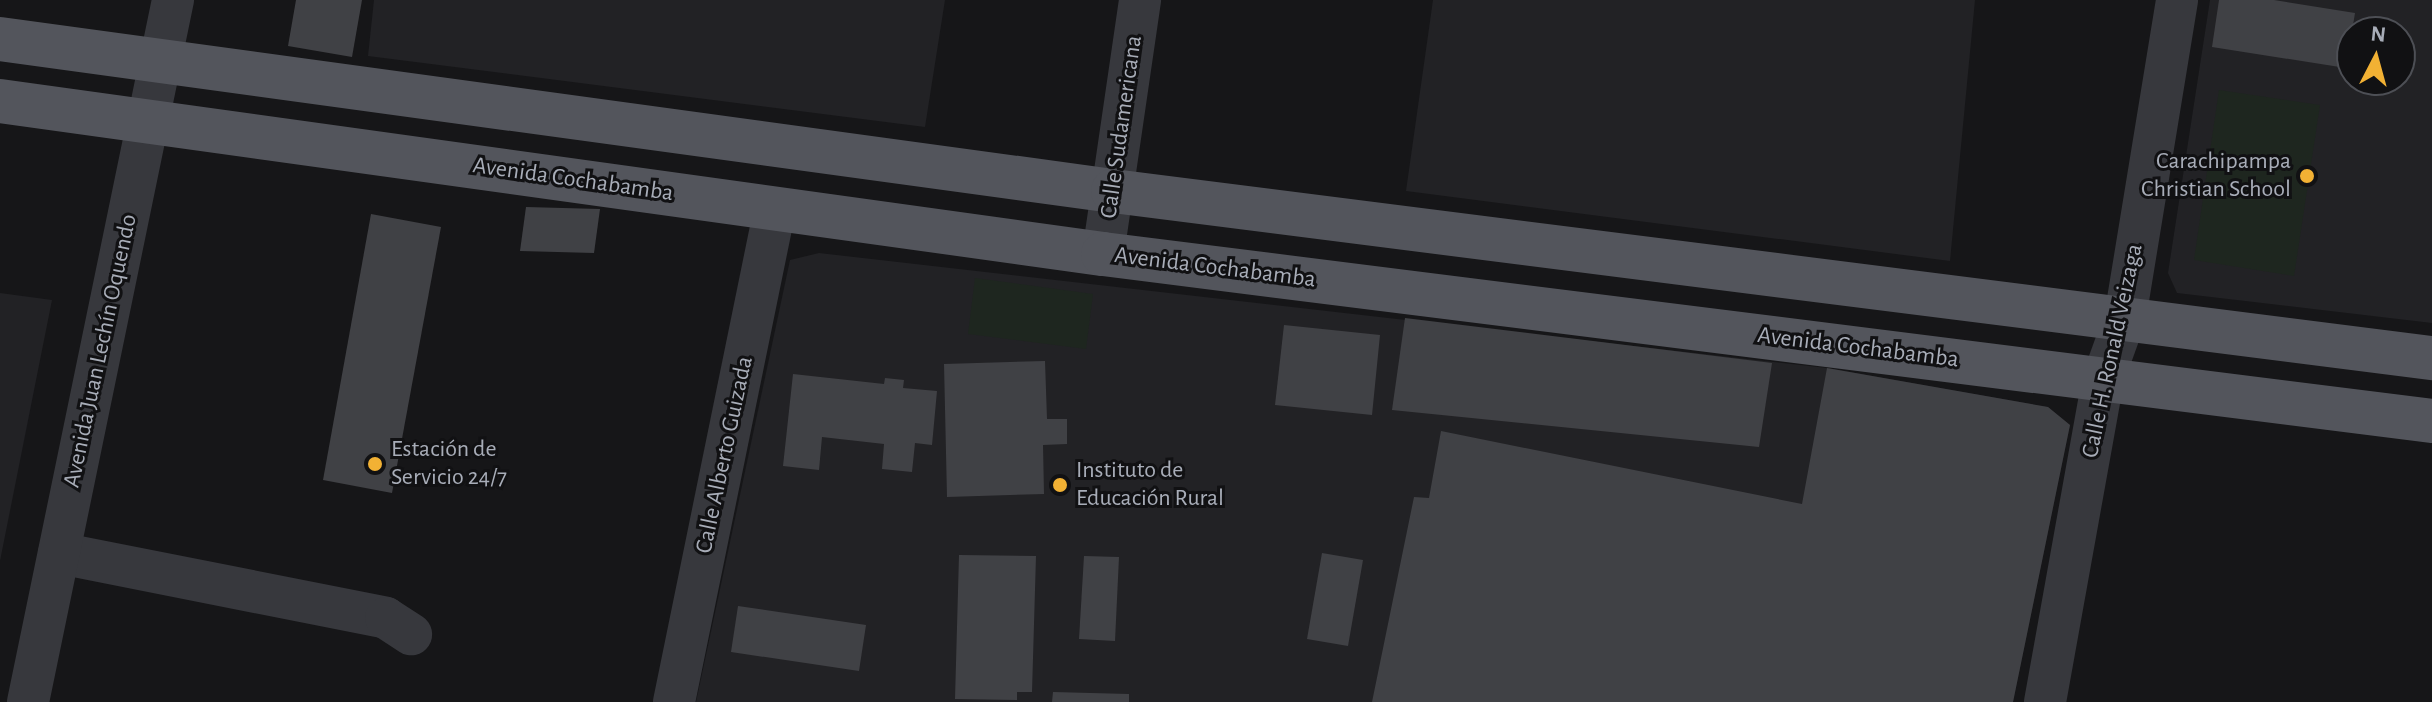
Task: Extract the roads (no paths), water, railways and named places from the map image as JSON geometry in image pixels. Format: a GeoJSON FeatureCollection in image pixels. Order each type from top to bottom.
{"type":"FeatureCollection","features":[{"type":"Feature","properties":{"kind":"main road"},"geometry":{"type":"LineString","coordinates":[[0,39],[1113,191],[2432,358]]}},
{"type":"Feature","properties":{"kind":"main road","name":"Avenida Cochabamba"},"geometry":{"type":"LineString","coordinates":[[0,101],[1103,254],[2432,421]]}},
{"type":"Feature","properties":{"kind":"street","name":"Avenida Juan Lechín Oquendo"},"geometry":{"type":"LineString","coordinates":[[28,702],[173,0]]}},
{"type":"Feature","properties":{"kind":"street","name":"Calle Sudamericana"},"geometry":{"type":"LineString","coordinates":[[1103,254],[1140,0]]}},
{"type":"Feature","properties":{"kind":"street","name":"Calle H. Ronald Veizaga"},"geometry":{"type":"LineString","coordinates":[[2045,702],[2103,379],[2125,318],[2177,0]]}},
{"type":"Feature","properties":{"kind":"street","name":"Calle Alberto Guizada"},"geometry":{"type":"LineString","coordinates":[[674,702],[775,208]]}},
{"type":"Feature","properties":{"kind":"street"},"geometry":{"type":"LineString","coordinates":[[59,553],[386,618],[411,634]]}},
{"type":"Feature","properties":{"kind":"place","name":"Carachipampa Christian School"},"geometry":{"type":"Point","coordinates":[2307,176]}},
{"type":"Feature","properties":{"kind":"place","name":"Estación de Servicio 24/7"},"geometry":{"type":"Point","coordinates":[375,464]}},
{"type":"Feature","properties":{"kind":"place","name":"Instituto de Educación Rural"},"geometry":{"type":"Point","coordinates":[1060,485]}}]}
